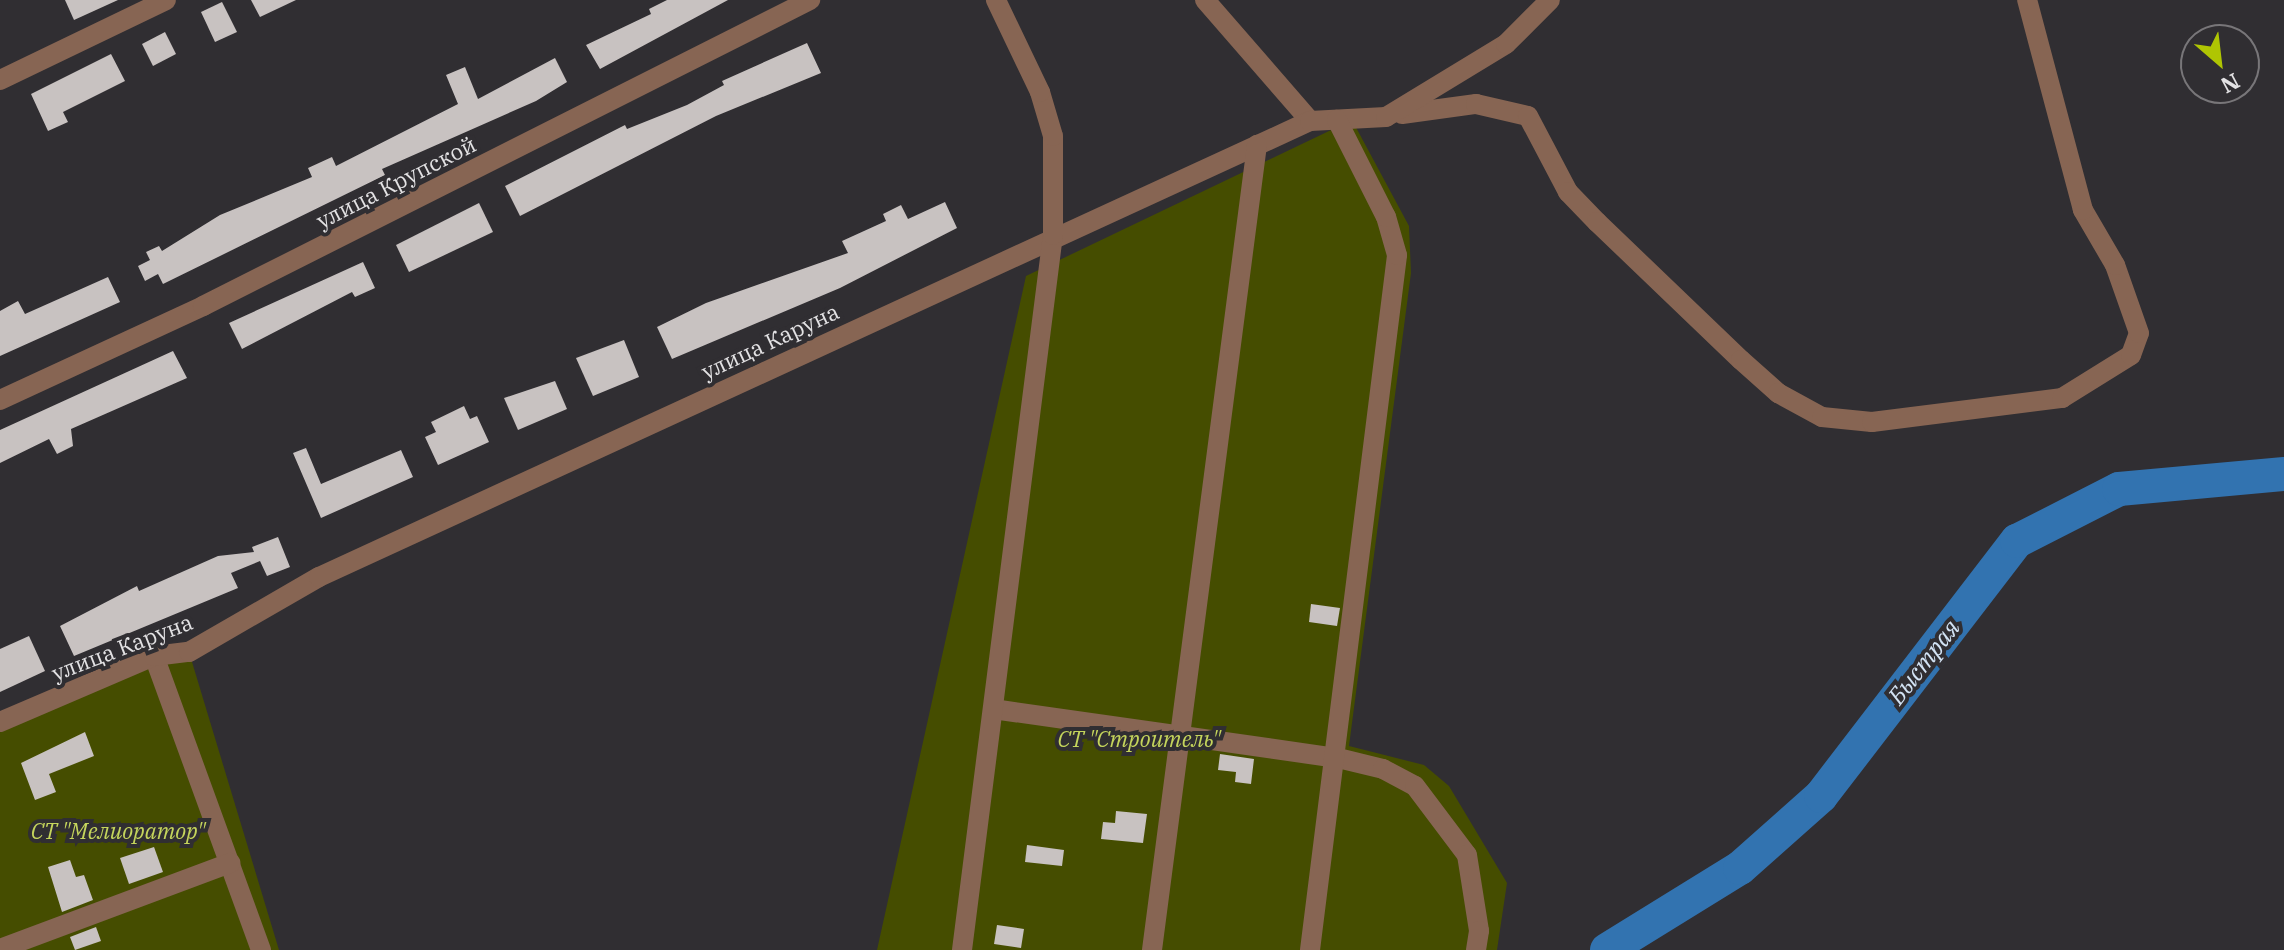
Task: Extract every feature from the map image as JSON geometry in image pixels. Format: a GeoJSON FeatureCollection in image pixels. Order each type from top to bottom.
{"type":"FeatureCollection","features":[{"type":"Feature","properties":{"kind":"street"},"geometry":{"type":"LineString","coordinates":[[0,80],[166,0]]}},
{"type":"Feature","properties":{"kind":"street","name":"улица Крупской"},"geometry":{"type":"LineString","coordinates":[[0,400],[203,306],[810,0]]}},
{"type":"Feature","properties":{"kind":"street"},"geometry":{"type":"LineString","coordinates":[[962,950],[1053,235],[1053,136],[1040,92],[996,0]]}},
{"type":"Feature","properties":{"kind":"street"},"geometry":{"type":"LineString","coordinates":[[1205,0],[1310,121]]}},
{"type":"Feature","properties":{"kind":"street","name":"улица Каруна"},"geometry":{"type":"LineString","coordinates":[[0,722],[154,656],[189,652],[319,577],[1053,235],[1310,121],[1386,117],[1506,44],[1550,0]]}},
{"type":"Feature","properties":{"kind":"street"},"geometry":{"type":"LineString","coordinates":[[1386,117],[1476,104],[1528,116],[1568,192],[1597,222],[1750,369],[1778,393],[1822,417],[1872,422],[2062,398],[2131,355],[2139,333],[2115,265],[2083,210],[2027,0]]}},
{"type":"Feature","properties":{"kind":"street"},"geometry":{"type":"LineString","coordinates":[[1310,950],[1338,758],[1397,255],[1386,217],[1337,120]]}},
{"type":"Feature","properties":{"kind":"street"},"geometry":{"type":"LineString","coordinates":[[1152,950],[1257,145]]}},
{"type":"Feature","properties":{"kind":"street"},"geometry":{"type":"LineString","coordinates":[[154,656],[261,950]]}},
{"type":"Feature","properties":{"kind":"street"},"geometry":{"type":"LineString","coordinates":[[993,709],[1338,758],[1383,769],[1415,786],[1446,823],[1467,855],[1479,931],[1476,950]]}},
{"type":"Feature","properties":{"kind":"street"},"geometry":{"type":"LineString","coordinates":[[0,949],[230,863]]}},
{"type":"Feature","properties":{"kind":"green space","name":"СТ \"Строитель\""},"geometry":{"type":"Polygon","coordinates":[[[1352,120],[1409,226],[1411,273],[1349,746],[1424,765],[1449,786],[1507,883],[1497,950],[877,950],[1026,276],[1352,120]]]}},
{"type":"Feature","properties":{"kind":"green space","name":"СТ \"Мелиоратор\""},"geometry":{"type":"Polygon","coordinates":[[[189,652],[279,950],[0,950],[0,730],[189,652]]]}},
{"type":"Feature","properties":{"kind":"building"},"geometry":{"type":"Polygon","coordinates":[[[65,0],[118,0],[74,20],[65,0]]]}},
{"type":"Feature","properties":{"kind":"building"},"geometry":{"type":"Polygon","coordinates":[[[251,0],[296,0],[260,17],[251,0]]]}},
{"type":"Feature","properties":{"kind":"building"},"geometry":{"type":"Polygon","coordinates":[[[667,0],[728,0],[600,69],[586,45],[651,14],[649,9],[667,0]]]}},
{"type":"Feature","properties":{"kind":"building"},"geometry":{"type":"Polygon","coordinates":[[[222,2],[237,32],[215,42],[201,12],[222,2]]]}},
{"type":"Feature","properties":{"kind":"building"},"geometry":{"type":"Polygon","coordinates":[[[165,32],[176,54],[153,66],[142,44],[165,32]]]}},
{"type":"Feature","properties":{"kind":"building"},"geometry":{"type":"Polygon","coordinates":[[[807,43],[821,73],[716,116],[520,216],[505,186],[625,125],[627,129],[687,105],[724,85],[722,81],[807,43]]]}},
{"type":"Feature","properties":{"kind":"building"},"geometry":{"type":"Polygon","coordinates":[[[111,54],[125,81],[63,112],[68,122],[48,131],[31,94],[111,54]]]}},
{"type":"Feature","properties":{"kind":"building"},"geometry":{"type":"Polygon","coordinates":[[[555,58],[567,82],[536,101],[382,169],[385,175],[163,284],[158,274],[145,281],[138,266],[150,260],[146,252],[159,246],[162,251],[220,215],[312,177],[308,168],[332,157],[336,166],[458,104],[446,75],[465,67],[478,99],[555,58]]]}},
{"type":"Feature","properties":{"kind":"building"},"geometry":{"type":"Polygon","coordinates":[[[945,202],[957,228],[840,288],[672,359],[657,327],[706,303],[848,253],[842,241],[886,221],[883,214],[901,205],[908,219],[945,202]]]}},
{"type":"Feature","properties":{"kind":"building"},"geometry":{"type":"Polygon","coordinates":[[[479,203],[493,232],[409,272],[396,245],[479,203]]]}},
{"type":"Feature","properties":{"kind":"building"},"geometry":{"type":"Polygon","coordinates":[[[363,262],[375,288],[355,297],[352,292],[242,349],[229,323],[363,262]]]}},
{"type":"Feature","properties":{"kind":"building"},"geometry":{"type":"Polygon","coordinates":[[[108,277],[120,302],[0,356],[0,311],[18,301],[25,314],[108,277]]]}},
{"type":"Feature","properties":{"kind":"building"},"geometry":{"type":"Polygon","coordinates":[[[624,340],[639,377],[593,396],[576,358],[624,340]]]}},
{"type":"Feature","properties":{"kind":"building"},"geometry":{"type":"Polygon","coordinates":[[[173,351],[187,378],[71,429],[73,446],[57,454],[49,439],[0,463],[0,430],[173,351]]]}},
{"type":"Feature","properties":{"kind":"building"},"geometry":{"type":"Polygon","coordinates":[[[555,381],[567,409],[518,430],[504,398],[555,381]]]}},
{"type":"Feature","properties":{"kind":"building"},"geometry":{"type":"Polygon","coordinates":[[[464,406],[470,419],[477,416],[489,442],[438,465],[425,437],[436,432],[431,422],[464,406]]]}},
{"type":"Feature","properties":{"kind":"building"},"geometry":{"type":"Polygon","coordinates":[[[306,448],[321,484],[401,450],[413,477],[321,518],[293,453],[306,448]]]}},
{"type":"Feature","properties":{"kind":"building"},"geometry":{"type":"Polygon","coordinates":[[[278,537],[290,567],[267,576],[260,561],[231,573],[238,588],[74,656],[60,626],[137,586],[139,591],[218,556],[254,552],[252,547],[278,537]]]}},
{"type":"Feature","properties":{"kind":"building"},"geometry":{"type":"Polygon","coordinates":[[[1311,604],[1340,608],[1337,626],[1309,622],[1311,604]]]}},
{"type":"Feature","properties":{"kind":"building"},"geometry":{"type":"Polygon","coordinates":[[[29,636],[45,671],[0,692],[0,649],[29,636]]]}},
{"type":"Feature","properties":{"kind":"building"},"geometry":{"type":"Polygon","coordinates":[[[85,732],[94,756],[49,774],[56,792],[35,800],[21,763],[85,732]]]}},
{"type":"Feature","properties":{"kind":"building"},"geometry":{"type":"Polygon","coordinates":[[[1220,754],[1254,759],[1251,784],[1235,782],[1236,772],[1218,770],[1220,754]]]}},
{"type":"Feature","properties":{"kind":"building"},"geometry":{"type":"Polygon","coordinates":[[[1116,811],[1147,814],[1143,843],[1101,839],[1103,822],[1115,823],[1116,811]]]}},
{"type":"Feature","properties":{"kind":"building"},"geometry":{"type":"Polygon","coordinates":[[[1027,845],[1064,850],[1062,866],[1025,862],[1027,845]]]}},
{"type":"Feature","properties":{"kind":"building"},"geometry":{"type":"Polygon","coordinates":[[[154,847],[163,872],[129,884],[120,858],[154,847]]]}},
{"type":"Feature","properties":{"kind":"building"},"geometry":{"type":"Polygon","coordinates":[[[70,860],[76,877],[84,875],[93,900],[62,912],[48,867],[70,860]]]}},
{"type":"Feature","properties":{"kind":"building"},"geometry":{"type":"Polygon","coordinates":[[[997,925],[1024,929],[1021,948],[994,944],[997,925]]]}},
{"type":"Feature","properties":{"kind":"building"},"geometry":{"type":"Polygon","coordinates":[[[96,927],[101,941],[75,950],[70,937],[96,927]]]}},
{"type":"Feature","properties":{"kind":"waterway","name":"Быстрая"},"geometry":{"type":"LineString","coordinates":[[1607,950],[1740,868],[1821,796],[2017,541],[2119,489],[2284,474]]}}]}
